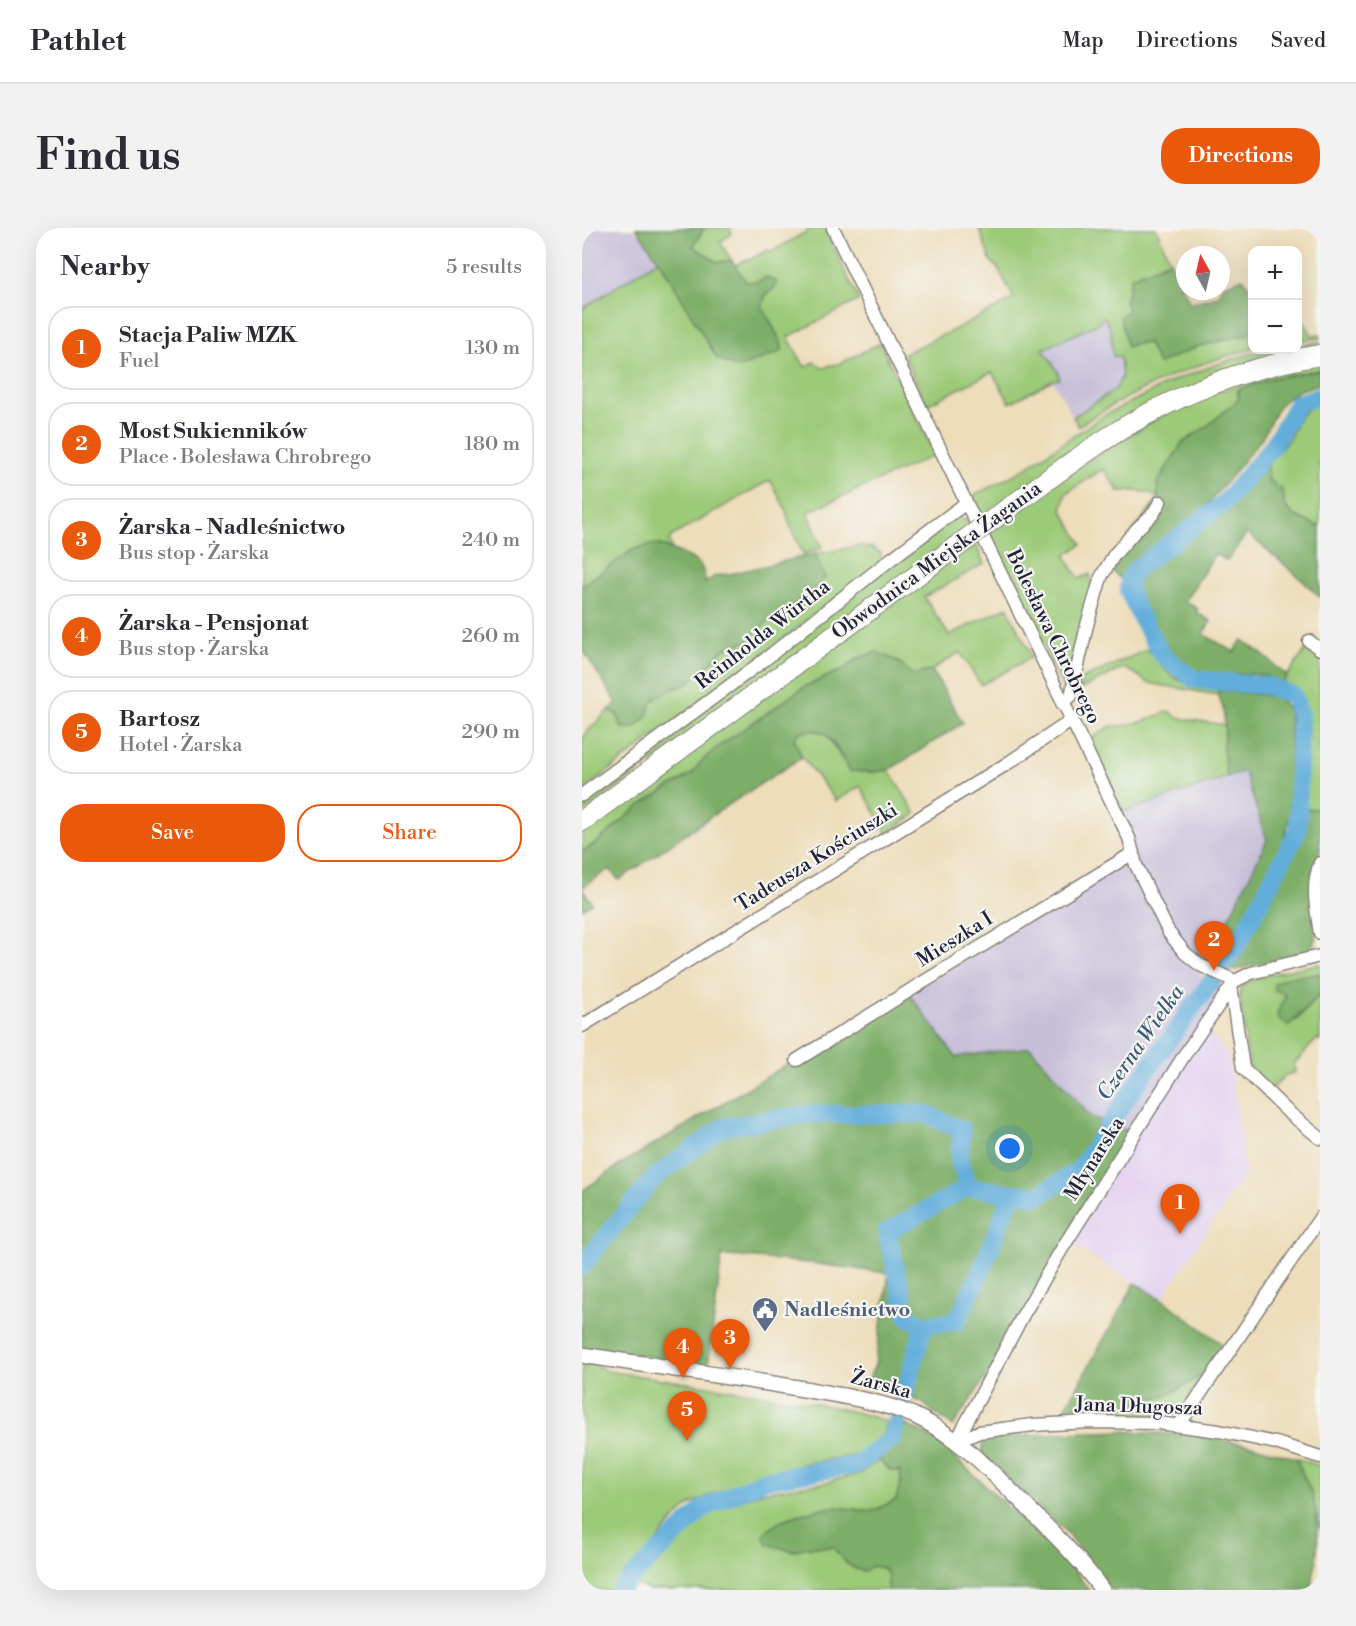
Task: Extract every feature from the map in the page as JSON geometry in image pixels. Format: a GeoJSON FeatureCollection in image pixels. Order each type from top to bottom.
{"type":"FeatureCollection","features":[{"type":"Feature","properties":{"kind":"main road","name":"Obwodnica Miejska Żagania"},"geometry":{"type":"LineString","coordinates":[[582,821],[1003,512],[1124,428],[1165,405],[1232,377],[1294,359],[1320,355]]}},
{"type":"Feature","properties":{"kind":"street","name":"Bolesława Chrobrego"},"geometry":{"type":"LineString","coordinates":[[833,228],[1129,838],[1136,865],[1170,933],[1185,953],[1200,965],[1231,981]]}},
{"type":"Feature","properties":{"kind":"street"},"geometry":{"type":"LineString","coordinates":[[1062,703],[1071,696],[1103,572],[1128,539],[1153,514],[1160,502]]}},
{"type":"Feature","properties":{"kind":"street","name":"Reinholda Würtha"},"geometry":{"type":"LineString","coordinates":[[582,795],[764,661],[891,559],[966,503]]}},
{"type":"Feature","properties":{"kind":"street","name":"Tadeusza Kościuszki"},"geometry":{"type":"LineString","coordinates":[[582,1026],[1005,765],[1071,721]]}},
{"type":"Feature","properties":{"kind":"street","name":"Mieszka I"},"geometry":{"type":"LineString","coordinates":[[797,1060],[1133,853]]}},
{"type":"Feature","properties":{"kind":"street"},"geometry":{"type":"LineString","coordinates":[[1320,863],[1314,894],[1320,933]]}},
{"type":"Feature","properties":{"kind":"street"},"geometry":{"type":"LineString","coordinates":[[1320,956],[1251,973],[1231,981],[1243,1068],[1287,1111],[1320,1138]]}},
{"type":"Feature","properties":{"kind":"street","name":"Młynarska"},"geometry":{"type":"LineString","coordinates":[[956,1442],[1023,1315],[1063,1247],[1231,981]]}},
{"type":"Feature","properties":{"kind":"street"},"geometry":{"type":"LineString","coordinates":[[1179,1425],[1320,1218]]}},
{"type":"Feature","properties":{"kind":"street","name":"Żarska"},"geometry":{"type":"LineString","coordinates":[[587,1356],[763,1382],[846,1397],[913,1415],[936,1427],[956,1442],[1012,1492],[1068,1548],[1102,1590]]}},
{"type":"Feature","properties":{"kind":"street","name":"Jana Długosza"},"geometry":{"type":"LineString","coordinates":[[956,1442],[979,1432],[1033,1425],[1090,1422],[1148,1423],[1179,1425],[1254,1438],[1320,1457]]}},
{"type":"Feature","properties":{"kind":"shaded area"},"geometry":{"type":"Polygon","coordinates":[[[582,228],[629,228],[641,235],[658,260],[582,309],[582,228]]]}},
{"type":"Feature","properties":{"kind":"shaded area"},"geometry":{"type":"Polygon","coordinates":[[[1105,317],[1111,332],[1113,355],[1120,356],[1122,376],[1116,389],[1073,417],[1053,380],[1043,349],[1097,324],[1105,317]]]}},
{"type":"Feature","properties":{"kind":"shaded area"},"geometry":{"type":"Polygon","coordinates":[[[1243,771],[1267,840],[1210,959],[1199,976],[1228,990],[1135,1134],[1090,1116],[1030,1047],[956,1057],[908,992],[1133,854],[1117,814],[1243,771]]]}},
{"type":"Feature","properties":{"kind":"shaded area"},"geometry":{"type":"Polygon","coordinates":[[[1228,990],[1209,1032],[1229,1057],[1245,1173],[1162,1299],[1067,1242],[1228,990]]]}},
{"type":"Feature","properties":{"kind":"green space"},"geometry":{"type":"Polygon","coordinates":[[[636,228],[704,228],[693,246],[717,262],[732,261],[746,282],[758,281],[767,277],[777,282],[766,295],[762,306],[781,342],[782,351],[738,368],[717,359],[662,265],[636,228]]]}},
{"type":"Feature","properties":{"kind":"green space"},"geometry":{"type":"Polygon","coordinates":[[[704,228],[731,228],[732,234],[720,242],[732,261],[717,262],[693,246],[704,228]]]}},
{"type":"Feature","properties":{"kind":"green space"},"geometry":{"type":"Polygon","coordinates":[[[813,228],[824,228],[859,300],[788,337],[805,367],[814,362],[824,368],[839,364],[880,343],[935,455],[808,512],[822,548],[803,554],[785,508],[770,480],[672,536],[669,540],[672,549],[656,544],[634,549],[582,586],[582,309],[658,260],[738,368],[782,350],[781,342],[762,306],[766,295],[774,288],[767,277],[758,281],[746,282],[734,266],[767,250],[771,252],[813,228]]]}},
{"type":"Feature","properties":{"kind":"green space"},"geometry":{"type":"Polygon","coordinates":[[[979,228],[1156,228],[1170,261],[1131,278],[1127,297],[1134,344],[1148,342],[1158,363],[1196,347],[1248,334],[1248,350],[1162,380],[1078,426],[1073,417],[1116,389],[1122,376],[1120,357],[1113,356],[1111,332],[1105,317],[1097,324],[1043,349],[1058,372],[1059,379],[1010,403],[992,372],[927,405],[903,354],[1014,299],[999,270],[990,260],[979,228]]]}},
{"type":"Feature","properties":{"kind":"green space"},"geometry":{"type":"Polygon","coordinates":[[[1170,261],[1176,274],[1176,300],[1189,300],[1190,303],[1202,300],[1230,300],[1230,283],[1243,278],[1248,286],[1248,334],[1196,347],[1158,364],[1148,343],[1127,347],[1120,317],[1128,310],[1125,299],[1131,277],[1170,261]]]}},
{"type":"Feature","properties":{"kind":"green space"},"geometry":{"type":"Polygon","coordinates":[[[1302,319],[1312,335],[1320,334],[1320,338],[1302,340],[1302,319]]]}},
{"type":"Feature","properties":{"kind":"green space"},"geometry":{"type":"Polygon","coordinates":[[[1320,342],[1320,348],[1302,352],[1302,345],[1320,342]]]}},
{"type":"Feature","properties":{"kind":"green space"},"geometry":{"type":"Polygon","coordinates":[[[1249,354],[1296,354],[1251,365],[982,516],[973,498],[976,494],[1019,472],[1103,416],[1175,380],[1249,354]]]}},
{"type":"Feature","properties":{"kind":"green space"},"geometry":{"type":"Polygon","coordinates":[[[1320,360],[1320,370],[1273,378],[1237,390],[1240,399],[1182,443],[1158,498],[1144,492],[1119,491],[1103,469],[1066,493],[1062,510],[1082,544],[1066,555],[1067,559],[1079,579],[1090,574],[1094,590],[1066,693],[989,531],[1059,478],[1186,401],[1320,360]]]}},
{"type":"Feature","properties":{"kind":"green space"},"geometry":{"type":"Polygon","coordinates":[[[1320,370],[1320,384],[1300,390],[1279,406],[1261,439],[1208,504],[1193,518],[1134,562],[1122,580],[1107,567],[1158,498],[1157,483],[1182,443],[1206,427],[1239,399],[1237,390],[1273,378],[1320,370]]]}},
{"type":"Feature","properties":{"kind":"green space"},"geometry":{"type":"Polygon","coordinates":[[[1320,405],[1320,527],[1293,515],[1283,504],[1284,497],[1268,478],[1268,464],[1289,438],[1304,412],[1313,406],[1320,405]]]}},
{"type":"Feature","properties":{"kind":"green space"},"geometry":{"type":"Polygon","coordinates":[[[1268,464],[1268,478],[1281,488],[1284,504],[1293,515],[1320,527],[1320,597],[1247,533],[1227,561],[1215,554],[1185,601],[1198,609],[1196,612],[1211,621],[1203,634],[1234,652],[1242,640],[1287,676],[1282,683],[1265,676],[1197,673],[1174,658],[1157,637],[1137,593],[1137,581],[1146,568],[1196,534],[1226,508],[1268,464]]]}},
{"type":"Feature","properties":{"kind":"green space"},"geometry":{"type":"Polygon","coordinates":[[[953,517],[965,519],[969,527],[582,814],[582,799],[953,517]]]}},
{"type":"Feature","properties":{"kind":"green space"},"geometry":{"type":"Polygon","coordinates":[[[656,544],[696,561],[702,569],[705,583],[715,576],[815,554],[825,578],[801,601],[770,619],[748,640],[722,650],[703,671],[683,686],[657,697],[651,703],[647,717],[629,729],[621,727],[618,716],[609,710],[617,703],[582,649],[582,586],[634,549],[656,544]]]}},
{"type":"Feature","properties":{"kind":"green space"},"geometry":{"type":"Polygon","coordinates":[[[976,544],[984,564],[924,597],[949,635],[1007,607],[1032,657],[981,685],[960,652],[932,670],[913,675],[897,661],[857,659],[844,669],[806,686],[715,749],[693,773],[639,806],[582,852],[582,828],[976,544]]]}},
{"type":"Feature","properties":{"kind":"green space"},"geometry":{"type":"Polygon","coordinates":[[[859,546],[873,548],[881,553],[881,560],[876,568],[582,791],[582,739],[609,710],[619,716],[619,722],[635,727],[647,717],[651,703],[657,697],[683,686],[707,668],[722,650],[748,640],[770,619],[801,601],[825,578],[815,554],[859,546]]]}},
{"type":"Feature","properties":{"kind":"green space"},"geometry":{"type":"Polygon","coordinates":[[[1309,645],[1320,653],[1320,809],[1307,809],[1304,779],[1304,701],[1295,690],[1282,683],[1309,645]]]}},
{"type":"Feature","properties":{"kind":"green space"},"geometry":{"type":"Polygon","coordinates":[[[1148,649],[1178,680],[1195,686],[1219,690],[1218,695],[1148,683],[1123,668],[1079,690],[1082,679],[1148,649]]]}},
{"type":"Feature","properties":{"kind":"green space"},"geometry":{"type":"Polygon","coordinates":[[[876,652],[897,661],[913,675],[932,670],[963,723],[889,770],[871,772],[850,771],[824,733],[799,732],[794,739],[802,757],[619,880],[609,869],[582,888],[582,852],[639,806],[693,773],[715,749],[806,686],[844,669],[857,659],[876,652]]]}},
{"type":"Feature","properties":{"kind":"green space"},"geometry":{"type":"Polygon","coordinates":[[[1219,690],[1273,696],[1280,699],[1288,708],[1291,776],[1290,815],[1282,848],[1264,884],[1227,946],[1212,964],[1208,961],[1267,840],[1244,771],[1227,777],[1223,748],[1225,728],[1219,690]]]}},
{"type":"Feature","properties":{"kind":"green space"},"geometry":{"type":"Polygon","coordinates":[[[1169,711],[1178,718],[1225,725],[1223,748],[1227,777],[1124,812],[1089,740],[1111,726],[1144,721],[1169,711]]]}},
{"type":"Feature","properties":{"kind":"green space"},"geometry":{"type":"Polygon","coordinates":[[[799,732],[825,733],[850,771],[889,770],[916,814],[887,833],[860,786],[836,801],[802,757],[794,739],[799,732]]]}},
{"type":"Feature","properties":{"kind":"green space"},"geometry":{"type":"Polygon","coordinates":[[[1307,809],[1320,809],[1320,851],[1312,873],[1315,939],[1311,950],[1231,971],[1231,965],[1277,885],[1304,827],[1307,809]]]}},
{"type":"Feature","properties":{"kind":"green space"},"geometry":{"type":"Polygon","coordinates":[[[582,888],[592,903],[582,909],[582,888]]]}},
{"type":"Feature","properties":{"kind":"green space"},"geometry":{"type":"Polygon","coordinates":[[[1320,964],[1320,974],[1294,977],[1284,993],[1285,997],[1277,1014],[1296,1021],[1320,994],[1320,1041],[1317,1039],[1294,1064],[1295,1072],[1283,1077],[1272,1089],[1249,1067],[1240,1000],[1241,989],[1257,978],[1320,964]]]}},
{"type":"Feature","properties":{"kind":"green space"},"geometry":{"type":"Polygon","coordinates":[[[1320,974],[1320,994],[1289,1026],[1281,1021],[1277,1014],[1285,997],[1284,993],[1274,990],[1274,984],[1290,977],[1320,974]]]}},
{"type":"Feature","properties":{"kind":"green space"},"geometry":{"type":"Polygon","coordinates":[[[908,992],[956,1057],[1030,1047],[1090,1116],[1135,1134],[992,1368],[953,1426],[922,1402],[876,1386],[869,1378],[875,1365],[889,1273],[785,1260],[722,1256],[708,1366],[582,1347],[582,1191],[618,1166],[908,992]]]}},
{"type":"Feature","properties":{"kind":"green space"},"geometry":{"type":"Polygon","coordinates":[[[1135,1283],[1162,1299],[1223,1345],[1204,1374],[1173,1392],[1142,1403],[1092,1414],[1061,1416],[1135,1283]]]}},
{"type":"Feature","properties":{"kind":"green space"},"geometry":{"type":"Polygon","coordinates":[[[582,1362],[594,1364],[607,1371],[823,1405],[888,1422],[879,1443],[870,1450],[857,1455],[808,1463],[749,1480],[688,1506],[616,1590],[582,1590],[582,1362]]]}},
{"type":"Feature","properties":{"kind":"green space"},"geometry":{"type":"Polygon","coordinates":[[[1204,1374],[1178,1413],[1173,1416],[1092,1414],[1142,1403],[1173,1392],[1204,1374]]]}},
{"type":"Feature","properties":{"kind":"green space"},"geometry":{"type":"Polygon","coordinates":[[[906,1425],[933,1437],[1072,1567],[1089,1590],[888,1590],[888,1575],[883,1568],[873,1566],[864,1571],[854,1568],[846,1563],[833,1547],[807,1547],[792,1551],[767,1544],[764,1536],[766,1532],[782,1520],[834,1507],[873,1511],[896,1500],[901,1481],[900,1471],[891,1471],[879,1460],[893,1445],[906,1425]]]}},
{"type":"Feature","properties":{"kind":"green space"},"geometry":{"type":"Polygon","coordinates":[[[1125,1431],[1188,1435],[1251,1445],[1296,1458],[1313,1497],[1317,1521],[1317,1555],[1310,1590],[1110,1590],[1066,1532],[983,1454],[982,1445],[988,1438],[1125,1431]]]}},
{"type":"Feature","properties":{"kind":"green space"},"geometry":{"type":"Polygon","coordinates":[[[1296,1458],[1320,1466],[1320,1530],[1312,1495],[1296,1458]]]}},
{"type":"Feature","properties":{"kind":"green space"},"geometry":{"type":"Polygon","coordinates":[[[879,1460],[891,1471],[900,1471],[901,1481],[896,1500],[873,1511],[834,1507],[782,1520],[791,1551],[807,1547],[833,1547],[846,1563],[883,1568],[888,1575],[888,1590],[648,1590],[639,1585],[630,1585],[695,1520],[715,1509],[763,1492],[828,1482],[861,1473],[879,1460]]]}},
{"type":"Feature","properties":{"kind":"waterway","name":"Czerna Wielka"},"geometry":{"type":"LineString","coordinates":[[582,1266],[654,1178],[723,1127],[811,1114],[927,1114],[962,1130],[959,1159],[968,1187],[1037,1196],[1078,1171],[1136,1085],[1236,948],[1298,830],[1300,715],[1293,695],[1268,686],[1193,679],[1162,655],[1128,590],[1130,577],[1136,569],[1223,504],[1272,447],[1298,403],[1320,396]]}},
{"type":"Feature","properties":{"kind":"waterway","name":"Czerna Wielka"},"geometry":{"type":"LineString","coordinates":[[924,1325],[907,1316],[887,1232],[968,1187]]}},
{"type":"Feature","properties":{"kind":"waterway","name":"Czerna Wielka"},"geometry":{"type":"LineString","coordinates":[[620,1590],[704,1508],[764,1480],[856,1465],[892,1439],[924,1325],[957,1321],[982,1269],[1012,1193]]}},
{"type":"Feature","properties":{"kind":"place","name":"Most Sukienników"},"geometry":{"type":"Point","coordinates":[1214,971]}},
{"type":"Feature","properties":{"kind":"place","name":"Stacja Paliw MZK"},"geometry":{"type":"Point","coordinates":[1180,1234]}},
{"type":"Feature","properties":{"kind":"place","name":"Nadleśnictwo"},"geometry":{"type":"Point","coordinates":[765,1333]}},
{"type":"Feature","properties":{"kind":"place","name":"Żarska - Nadleśnictwo"},"geometry":{"type":"Point","coordinates":[730,1369]}},
{"type":"Feature","properties":{"kind":"place","name":"Żarska - Pensjonat"},"geometry":{"type":"Point","coordinates":[683,1378]}},
{"type":"Feature","properties":{"kind":"place","name":"Bartosz"},"geometry":{"type":"Point","coordinates":[687,1441]}}]}
